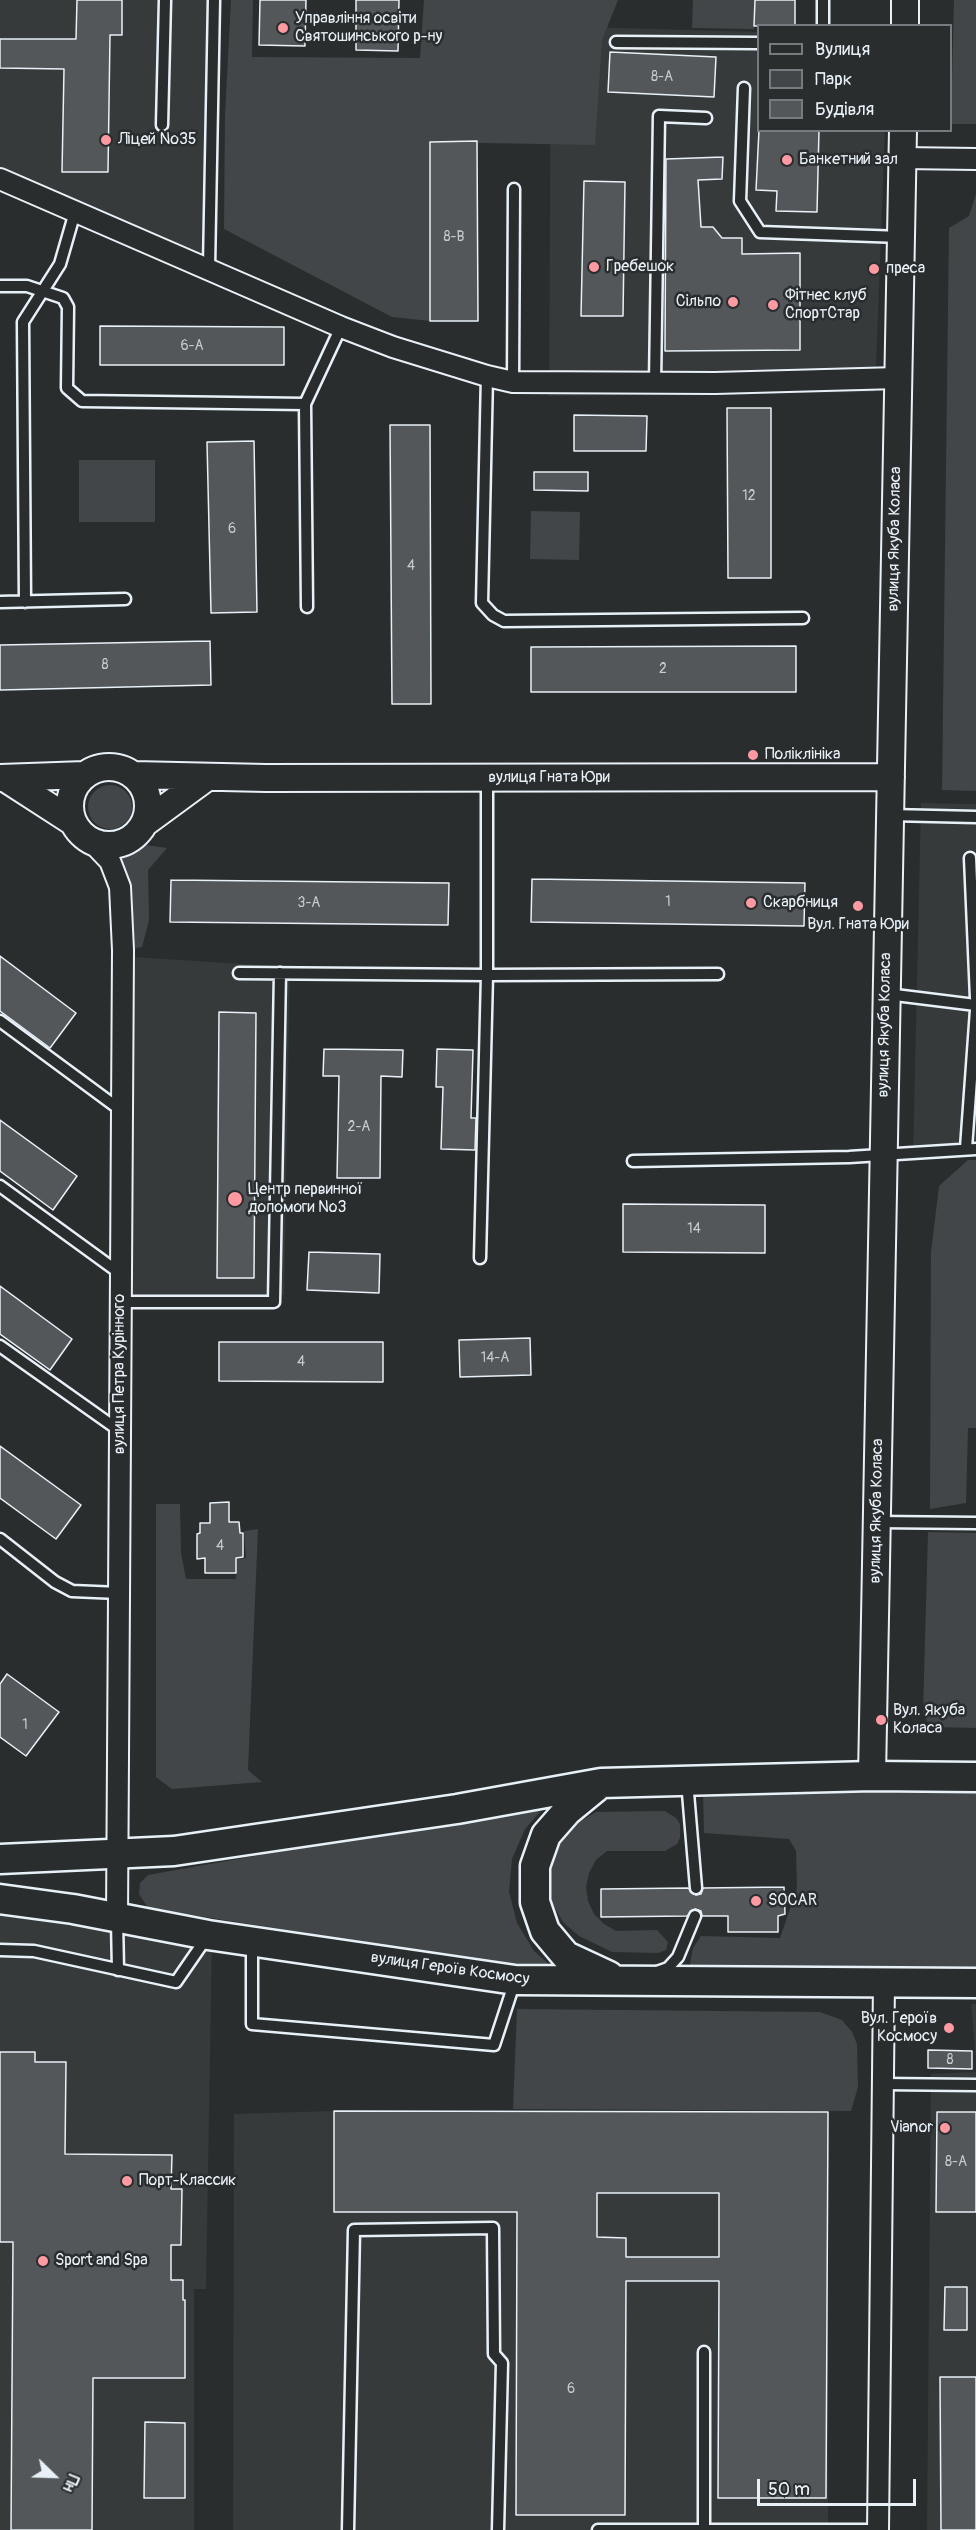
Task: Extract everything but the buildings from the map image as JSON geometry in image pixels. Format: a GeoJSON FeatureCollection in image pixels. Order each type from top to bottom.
{"type":"FeatureCollection","features":[{"type":"Feature","properties":{"kind":"main road"},"geometry":{"type":"LineString","coordinates":[[0,1858],[174,1851],[601,1783],[872,1776],[976,1777]]}},
{"type":"Feature","properties":{"kind":"main road"},"geometry":{"type":"LineString","coordinates":[[601,1783],[567,1811],[546,1835],[535,1866],[535,1902],[545,1930],[566,1956],[595,1971],[632,1983]]}},
{"type":"Feature","properties":{"kind":"main road","name":"вулиця Героїв Космосу"},"geometry":{"type":"LineString","coordinates":[[0,1899],[117,1917],[208,1935],[515,1980],[632,1983],[976,1983]]}},
{"type":"Feature","properties":{"kind":"street"},"geometry":{"type":"LineString","coordinates":[[905,0],[905,24]]}},
{"type":"Feature","properties":{"kind":"street","name":"вулиця Якуба Коласа"},"geometry":{"type":"LineString","coordinates":[[872,1776],[903,132]]}},
{"type":"Feature","properties":{"kind":"street"},"geometry":{"type":"LineString","coordinates":[[902,158],[976,159]]}},
{"type":"Feature","properties":{"kind":"street"},"geometry":{"type":"LineString","coordinates":[[0,179],[75,213],[209,267],[341,327],[393,347],[513,382],[898,378]]}},
{"type":"Feature","properties":{"kind":"street"},"geometry":{"type":"LineString","coordinates":[[73,822],[71,797],[76,785],[85,775],[109,766],[122,768],[134,775],[142,784],[148,796],[146,822]]}},
{"type":"Feature","properties":{"kind":"street"},"geometry":{"type":"LineString","coordinates":[[2,778],[85,775]]}},
{"type":"Feature","properties":{"kind":"street","name":"вулиця Гната Юри"},"geometry":{"type":"LineString","coordinates":[[134,775],[207,778],[891,777]]}},
{"type":"Feature","properties":{"kind":"street"},"geometry":{"type":"LineString","coordinates":[[2,778],[73,822],[91,841],[103,845],[116,845],[128,841],[146,822],[207,778]]}},
{"type":"Feature","properties":{"kind":"street","name":"вулиця Петра Курінного"},"geometry":{"type":"LineString","coordinates":[[91,841],[110,861],[120,886],[123,950],[117,1917]]}},
{"type":"Feature","properties":{"kind":"street"},"geometry":{"type":"LineString","coordinates":[[878,2530],[884,1983]]}},
{"type":"Feature","properties":{"kind":"lane"},"geometry":{"type":"LineString","coordinates":[[162,125],[165,0]]}},
{"type":"Feature","properties":{"kind":"lane"},"geometry":{"type":"LineString","coordinates":[[209,267],[214,0]]}},
{"type":"Feature","properties":{"kind":"lane"},"geometry":{"type":"LineString","coordinates":[[823,0],[823,24]]}},
{"type":"Feature","properties":{"kind":"lane"},"geometry":{"type":"LineString","coordinates":[[616,42],[757,43]]}},
{"type":"Feature","properties":{"kind":"lane"},"geometry":{"type":"LineString","coordinates":[[744,88],[740,201],[760,232],[901,237]]}},
{"type":"Feature","properties":{"kind":"lane"},"geometry":{"type":"LineString","coordinates":[[655,382],[659,116],[705,118]]}},
{"type":"Feature","properties":{"kind":"lane"},"geometry":{"type":"LineString","coordinates":[[513,382],[514,189]]}},
{"type":"Feature","properties":{"kind":"lane"},"geometry":{"type":"LineString","coordinates":[[25,602],[23,322],[60,264],[75,213]]}},
{"type":"Feature","properties":{"kind":"lane"},"geometry":{"type":"LineString","coordinates":[[0,286],[27,286],[45,290],[63,298],[68,307],[67,388],[82,401],[305,404]]}},
{"type":"Feature","properties":{"kind":"lane"},"geometry":{"type":"LineString","coordinates":[[307,607],[305,404],[341,327]]}},
{"type":"Feature","properties":{"kind":"lane"},"geometry":{"type":"LineString","coordinates":[[487,376],[482,603],[493,615],[504,621],[803,618]]}},
{"type":"Feature","properties":{"kind":"lane"},"geometry":{"type":"LineString","coordinates":[[0,602],[125,599]]}},
{"type":"Feature","properties":{"kind":"lane"},"geometry":{"type":"LineString","coordinates":[[480,1258],[486,975],[487,778]]}},
{"type":"Feature","properties":{"kind":"lane"},"geometry":{"type":"LineString","coordinates":[[889,815],[976,817]]}},
{"type":"Feature","properties":{"kind":"lane"},"geometry":{"type":"LineString","coordinates":[[970,858],[976,998]]}},
{"type":"Feature","properties":{"kind":"lane"},"geometry":{"type":"LineString","coordinates":[[239,973],[718,974]]}},
{"type":"Feature","properties":{"kind":"lane"},"geometry":{"type":"LineString","coordinates":[[121,1302],[274,1302],[280,973]]}},
{"type":"Feature","properties":{"kind":"lane"},"geometry":{"type":"LineString","coordinates":[[886,994],[976,1005]]}},
{"type":"Feature","properties":{"kind":"lane"},"geometry":{"type":"LineString","coordinates":[[633,1161],[883,1155],[971,1149],[976,1010]]}},
{"type":"Feature","properties":{"kind":"lane"},"geometry":{"type":"LineString","coordinates":[[0,1021],[122,1111]]}},
{"type":"Feature","properties":{"kind":"lane"},"geometry":{"type":"LineString","coordinates":[[0,1186],[121,1274]]}},
{"type":"Feature","properties":{"kind":"lane"},"geometry":{"type":"LineString","coordinates":[[0,1346],[120,1431]]}},
{"type":"Feature","properties":{"kind":"lane"},"geometry":{"type":"LineString","coordinates":[[876,1522],[976,1523]]}},
{"type":"Feature","properties":{"kind":"lane"},"geometry":{"type":"LineString","coordinates":[[0,1539],[55,1582],[72,1591],[119,1593]]}},
{"type":"Feature","properties":{"kind":"lane"},"geometry":{"type":"LineString","coordinates":[[687,1781],[696,1888]]}},
{"type":"Feature","properties":{"kind":"lane"},"geometry":{"type":"LineString","coordinates":[[632,1983],[668,1968],[678,1957],[695,1916]]}},
{"type":"Feature","properties":{"kind":"lane"},"geometry":{"type":"LineString","coordinates":[[117,1917],[118,1970]]}},
{"type":"Feature","properties":{"kind":"lane"},"geometry":{"type":"LineString","coordinates":[[0,1950],[34,1951],[176,1982],[208,1935]]}},
{"type":"Feature","properties":{"kind":"lane"},"geometry":{"type":"LineString","coordinates":[[252,1941],[252,2024],[494,2045],[515,1980]]}},
{"type":"Feature","properties":{"kind":"lane"},"geometry":{"type":"LineString","coordinates":[[882,2084],[976,2085]]}},
{"type":"Feature","properties":{"kind":"lane"},"geometry":{"type":"LineString","coordinates":[[348,2530],[354,2230],[493,2228],[494,2354],[502,2363],[498,2530]]}},
{"type":"Feature","properties":{"kind":"lane"},"geometry":{"type":"LineString","coordinates":[[704,2352],[704,2530]]}},
{"type":"Feature","properties":{"kind":"lane"},"geometry":{"type":"LineString","coordinates":[[598,2530],[878,2530]]}},
{"type":"Feature","properties":{"kind":"shaded area","name":"Ліцей №35"},"geometry":{"type":"Polygon","coordinates":[[[0,0],[214,0],[209,267],[0,176],[0,0]]]}},
{"type":"Feature","properties":{"kind":"shaded area"},"geometry":{"type":"Polygon","coordinates":[[[551,26],[757,32],[757,132],[885,132],[875,392],[549,396],[551,26]]]}},
{"type":"Feature","properties":{"kind":"shaded area"},"geometry":{"type":"Polygon","coordinates":[[[921,803],[976,804],[976,1153],[913,1158],[921,803]]]}},
{"type":"Feature","properties":{"kind":"shaded area"},"geometry":{"type":"Polygon","coordinates":[[[133,957],[290,967],[284,1295],[133,1297],[133,957]]]}},
{"type":"Feature","properties":{"kind":"shaded area"},"geometry":{"type":"Polygon","coordinates":[[[0,1908],[212,1941],[206,2289],[194,2289],[194,2530],[0,2530],[0,1908]]]}},
{"type":"Feature","properties":{"kind":"shaded area"},"geometry":{"type":"Polygon","coordinates":[[[971,2004],[976,2004],[976,2060],[971,2004]]]}},
{"type":"Feature","properties":{"kind":"shaded area"},"geometry":{"type":"Polygon","coordinates":[[[976,2072],[976,2530],[927,2530],[931,2074],[976,2072]]]}},
{"type":"Feature","properties":{"kind":"shaded area"},"geometry":{"type":"Polygon","coordinates":[[[334,2111],[828,2112],[828,2530],[233,2530],[234,2114],[334,2111]]]}},
{"type":"Feature","properties":{"kind":"green space"},"geometry":{"type":"Polygon","coordinates":[[[231,0],[253,0],[252,57],[420,58],[424,0],[618,0],[602,40],[595,145],[430,142],[430,321],[392,317],[224,229],[225,115],[231,0]]]}},
{"type":"Feature","properties":{"kind":"green space"},"geometry":{"type":"Polygon","coordinates":[[[693,0],[755,0],[754,29],[692,28],[693,0]]]}},
{"type":"Feature","properties":{"kind":"green space"},"geometry":{"type":"Polygon","coordinates":[[[954,0],[976,0],[976,124],[952,124],[954,0]]]}},
{"type":"Feature","properties":{"kind":"green space"},"geometry":{"type":"Polygon","coordinates":[[[976,194],[976,791],[942,790],[949,228],[969,216],[976,194]]]}},
{"type":"Feature","properties":{"kind":"green space"},"geometry":{"type":"Polygon","coordinates":[[[79,460],[155,460],[155,522],[79,522],[79,460]]]}},
{"type":"Feature","properties":{"kind":"green space"},"geometry":{"type":"Polygon","coordinates":[[[531,511],[580,512],[579,560],[530,559],[531,511]]]}},
{"type":"Feature","properties":{"kind":"green space"},"geometry":{"type":"Polygon","coordinates":[[[110,785],[119,786],[126,791],[131,798],[131,816],[126,823],[119,828],[110,829],[101,828],[94,823],[89,816],[88,807],[89,798],[94,791],[101,786],[110,785]]]}},
{"type":"Feature","properties":{"kind":"green space"},"geometry":{"type":"Polygon","coordinates":[[[131,843],[167,848],[148,870],[149,920],[142,947],[126,950],[105,848],[131,843]]]}},
{"type":"Feature","properties":{"kind":"green space"},"geometry":{"type":"Polygon","coordinates":[[[968,1160],[976,1160],[976,1428],[968,1428],[966,1503],[930,1509],[931,1252],[939,1186],[968,1160]]]}},
{"type":"Feature","properties":{"kind":"green space"},"geometry":{"type":"Polygon","coordinates":[[[156,1504],[180,1504],[181,1553],[186,1579],[236,1579],[237,1559],[246,1558],[244,1531],[258,1529],[248,1770],[262,1782],[172,1789],[156,1777],[156,1504]]]}},
{"type":"Feature","properties":{"kind":"green space"},"geometry":{"type":"Polygon","coordinates":[[[928,1532],[976,1533],[976,1728],[935,1727],[927,1721],[923,1712],[928,1532]]]}},
{"type":"Feature","properties":{"kind":"green space"},"geometry":{"type":"Polygon","coordinates":[[[976,1789],[976,1973],[700,1974],[690,1964],[693,1948],[701,1936],[780,1938],[797,1888],[796,1851],[789,1839],[704,1833],[703,1792],[976,1789]]]}},
{"type":"Feature","properties":{"kind":"green space"},"geometry":{"type":"Polygon","coordinates":[[[547,1804],[525,1829],[512,1859],[509,1892],[517,1923],[534,1951],[559,1973],[148,1908],[139,1894],[140,1883],[148,1875],[547,1804]]]}},
{"type":"Feature","properties":{"kind":"green space"},"geometry":{"type":"Polygon","coordinates":[[[665,1811],[676,1818],[680,1824],[680,1838],[677,1844],[665,1851],[607,1851],[596,1860],[589,1873],[586,1887],[588,1901],[594,1914],[604,1924],[616,1931],[657,1930],[668,1942],[666,1950],[658,1953],[612,1952],[579,1936],[563,1922],[552,1903],[548,1881],[551,1860],[561,1840],[576,1824],[596,1812],[665,1811]]]}},
{"type":"Feature","properties":{"kind":"green space"},"geometry":{"type":"Polygon","coordinates":[[[517,2009],[820,2012],[842,2020],[852,2032],[857,2044],[858,2087],[851,2111],[513,2109],[517,2009]]]}},
{"type":"Feature","properties":{"kind":"place","name":"Управління освіти Святошинського р-ну"},"geometry":{"type":"Point","coordinates":[283,28]}},
{"type":"Feature","properties":{"kind":"place","name":"Ліцей №35"},"geometry":{"type":"Point","coordinates":[106,140]}},
{"type":"Feature","properties":{"kind":"place","name":"Банкетний зал"},"geometry":{"type":"Point","coordinates":[787,160]}},
{"type":"Feature","properties":{"kind":"place","name":"Гребешок"},"geometry":{"type":"Point","coordinates":[594,267]}},
{"type":"Feature","properties":{"kind":"place","name":"преса"},"geometry":{"type":"Point","coordinates":[874,269]}},
{"type":"Feature","properties":{"kind":"place","name":"Сільпо"},"geometry":{"type":"Point","coordinates":[733,302]}},
{"type":"Feature","properties":{"kind":"place","name":"Фітнес клуб СпортСтар"},"geometry":{"type":"Point","coordinates":[773,305]}},
{"type":"Feature","properties":{"kind":"place","name":"Поліклініка"},"geometry":{"type":"Point","coordinates":[753,755]}},
{"type":"Feature","properties":{"kind":"place","name":"Скарбниця"},"geometry":{"type":"Point","coordinates":[751,903]}},
{"type":"Feature","properties":{"kind":"place","name":"Вул. Гната Юри"},"geometry":{"type":"Point","coordinates":[858,906]}},
{"type":"Feature","properties":{"kind":"place","name":"Центр первинної допомоги №3"},"geometry":{"type":"Point","coordinates":[235,1199]}},
{"type":"Feature","properties":{"kind":"place","name":"Вул. Якуба Коласа"},"geometry":{"type":"Point","coordinates":[881,1720]}},
{"type":"Feature","properties":{"kind":"place","name":"SOCAR"},"geometry":{"type":"Point","coordinates":[756,1901]}},
{"type":"Feature","properties":{"kind":"place","name":"Вул. Героїв Космосу"},"geometry":{"type":"Point","coordinates":[949,2028]}},
{"type":"Feature","properties":{"kind":"place","name":"Vianor"},"geometry":{"type":"Point","coordinates":[945,2128]}},
{"type":"Feature","properties":{"kind":"place","name":"Порт-Классик"},"geometry":{"type":"Point","coordinates":[127,2181]}},
{"type":"Feature","properties":{"kind":"place","name":"Sport and Spa"},"geometry":{"type":"Point","coordinates":[43,2261]}}]}
